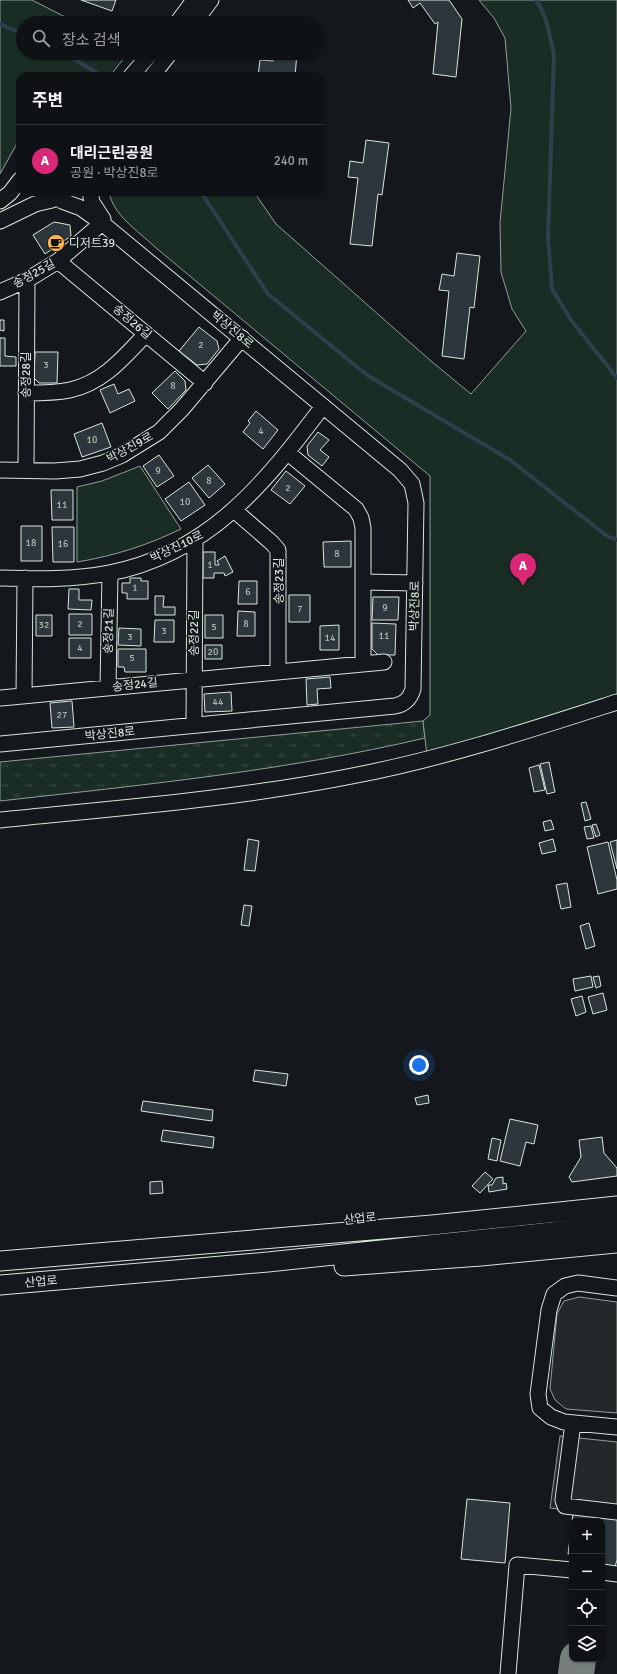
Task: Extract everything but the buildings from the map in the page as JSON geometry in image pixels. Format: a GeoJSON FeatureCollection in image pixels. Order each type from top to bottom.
{"type":"FeatureCollection","features":[{"type":"Feature","properties":{"kind":"main road","name":"산업로"},"geometry":{"type":"LineString","coordinates":[[105,1252],[372,1217],[617,1194]]}},
{"type":"Feature","properties":{"kind":"main road","name":"산업로"},"geometry":{"type":"LineString","coordinates":[[0,1261],[432,1225],[617,1206]]}},
{"type":"Feature","properties":{"kind":"main road","name":"산업로"},"geometry":{"type":"LineString","coordinates":[[0,1285],[268,1262],[617,1225]]}},
{"type":"Feature","properties":{"kind":"main road","name":"산업로"},"geometry":{"type":"LineString","coordinates":[[107,1276],[374,1265],[617,1243]]}},
{"type":"Feature","properties":{"kind":"street"},"geometry":{"type":"LineString","coordinates":[[182,16],[194,0]]}},
{"type":"Feature","properties":{"kind":"street"},"geometry":{"type":"LineString","coordinates":[[199,16],[211,0]]}},
{"type":"Feature","properties":{"kind":"street"},"geometry":{"type":"LineString","coordinates":[[135,72],[145,60]]}},
{"type":"Feature","properties":{"kind":"street"},"geometry":{"type":"LineString","coordinates":[[155,72],[165,60]]}},
{"type":"Feature","properties":{"kind":"street"},"geometry":{"type":"LineString","coordinates":[[0,201],[10,193],[16,185]]}},
{"type":"Feature","properties":{"kind":"street","name":"박상진8로"},"geometry":{"type":"LineString","coordinates":[[0,744],[402,704],[411,696],[413,689],[416,503],[412,484],[400,470],[102,222],[81,208],[57,201],[47,196]]}},
{"type":"Feature","properties":{"kind":"street"},"geometry":{"type":"LineString","coordinates":[[0,221],[35,204],[71,200],[77,196]]}},
{"type":"Feature","properties":{"kind":"street","name":"박상진8로"},"geometry":{"type":"LineString","coordinates":[[91,196],[96,211],[119,236]]}},
{"type":"Feature","properties":{"kind":"street","name":"송정25길"},"geometry":{"type":"LineString","coordinates":[[0,292],[27,280],[58,261],[102,222]]}},
{"type":"Feature","properties":{"kind":"street","name":"송정26길"},"geometry":{"type":"LineString","coordinates":[[58,261],[205,383]]}},
{"type":"Feature","properties":{"kind":"street","name":"송정28길"},"geometry":{"type":"LineString","coordinates":[[26,470],[27,280]]}},
{"type":"Feature","properties":{"kind":"street"},"geometry":{"type":"LineString","coordinates":[[26,393],[56,392],[87,384],[112,368],[146,334]]}},
{"type":"Feature","properties":{"kind":"street","name":"박상진9로"},"geometry":{"type":"LineString","coordinates":[[0,470],[55,471],[80,469],[103,463],[122,455],[159,432],[205,383],[242,338]]}},
{"type":"Feature","properties":{"kind":"street","name":"박상진10로"},"geometry":{"type":"LineString","coordinates":[[0,578],[87,576],[110,573],[151,561],[194,541],[234,510],[288,453],[323,406]]}},
{"type":"Feature","properties":{"kind":"street"},"geometry":{"type":"LineString","coordinates":[[288,453],[356,510],[361,518],[363,528],[363,663]]}},
{"type":"Feature","properties":{"kind":"street","name":"송정23길"},"geometry":{"type":"LineString","coordinates":[[234,510],[278,550],[278,671]]}},
{"type":"Feature","properties":{"kind":"street","name":"송정22길"},"geometry":{"type":"LineString","coordinates":[[194,541],[194,725]]}},
{"type":"Feature","properties":{"kind":"street","name":"송정21길"},"geometry":{"type":"LineString","coordinates":[[108,688],[110,573]]}},
{"type":"Feature","properties":{"kind":"street"},"geometry":{"type":"LineString","coordinates":[[24,696],[25,578]]}},
{"type":"Feature","properties":{"kind":"street"},"geometry":{"type":"LineString","coordinates":[[363,582],[415,583]]}},
{"type":"Feature","properties":{"kind":"street","name":"송정24길"},"geometry":{"type":"LineString","coordinates":[[1,698],[384,662]]}},
{"type":"Feature","properties":{"kind":"street"},"geometry":{"type":"LineString","coordinates":[[0,820],[213,798],[281,789],[353,776],[491,741],[617,702]]}},
{"type":"Feature","properties":{"kind":"street"},"geometry":{"type":"LineString","coordinates":[[617,1288],[578,1283],[565,1286],[554,1294],[549,1310],[538,1394],[540,1408],[551,1418],[573,1423],[617,1427]]}},
{"type":"Feature","properties":{"kind":"street"},"geometry":{"type":"LineString","coordinates":[[573,1423],[563,1500],[565,1506],[617,1512]]}},
{"type":"Feature","properties":{"kind":"street"},"geometry":{"type":"LineString","coordinates":[[508,1674],[517,1565],[569,1570]]}},
{"type":"Feature","properties":{"kind":"street"},"geometry":{"type":"LineString","coordinates":[[605,1572],[617,1574]]}},
{"type":"Feature","properties":{"kind":"green space"},"geometry":{"type":"Polygon","coordinates":[[[0,0],[32,0],[63,16],[16,16],[16,60],[122,60],[113,72],[16,72],[16,145],[0,174],[0,0]]]}},
{"type":"Feature","properties":{"kind":"green space"},"geometry":{"type":"Polygon","coordinates":[[[479,0],[617,0],[617,695],[427,756],[423,721],[430,715],[430,476],[134,229],[115,208],[110,196],[257,196],[276,224],[431,361],[471,394],[526,331],[512,309],[501,272],[500,223],[511,108],[505,38],[494,18],[479,0]]]}},
{"type":"Feature","properties":{"kind":"green space"},"geometry":{"type":"Polygon","coordinates":[[[140,466],[181,529],[130,549],[104,557],[77,562],[77,487],[102,481],[140,466]]]}},
{"type":"Feature","properties":{"kind":"green space"},"geometry":{"type":"Polygon","coordinates":[[[423,721],[425,738],[320,760],[213,776],[0,801],[0,762],[423,721]]]}},
{"type":"Feature","properties":{"kind":"shaded area"},"geometry":{"type":"Polygon","coordinates":[[[579,1297],[617,1302],[617,1413],[566,1409],[555,1400],[550,1389],[557,1314],[564,1301],[579,1297]]]}},
{"type":"Feature","properties":{"kind":"shaded area"},"geometry":{"type":"Polygon","coordinates":[[[560,1436],[617,1442],[617,1517],[550,1508],[560,1436]]]}},
{"type":"Feature","properties":{"kind":"waterway"},"geometry":{"type":"LineString","coordinates":[[536,0],[543,13],[554,55],[548,238],[552,289],[571,320],[617,378]]}},
{"type":"Feature","properties":{"kind":"waterway"},"geometry":{"type":"LineString","coordinates":[[0,24],[16,31]]}},
{"type":"Feature","properties":{"kind":"waterway"},"geometry":{"type":"LineString","coordinates":[[76,60],[95,72]]}},
{"type":"Feature","properties":{"kind":"waterway"},"geometry":{"type":"LineString","coordinates":[[204,196],[268,294],[367,375],[510,460],[607,536],[617,540]]}},
{"type":"Feature","properties":{"kind":"taxiway"},"geometry":{"type":"LineString","coordinates":[[576,1674],[578,1662]]}},
{"type":"Feature","properties":{"kind":"place","name":"디저트39"},"geometry":{"type":"Point","coordinates":[56,243]}},
{"type":"Feature","properties":{"kind":"place","name":"대리근린공원"},"geometry":{"type":"Point","coordinates":[523,586]}}]}
